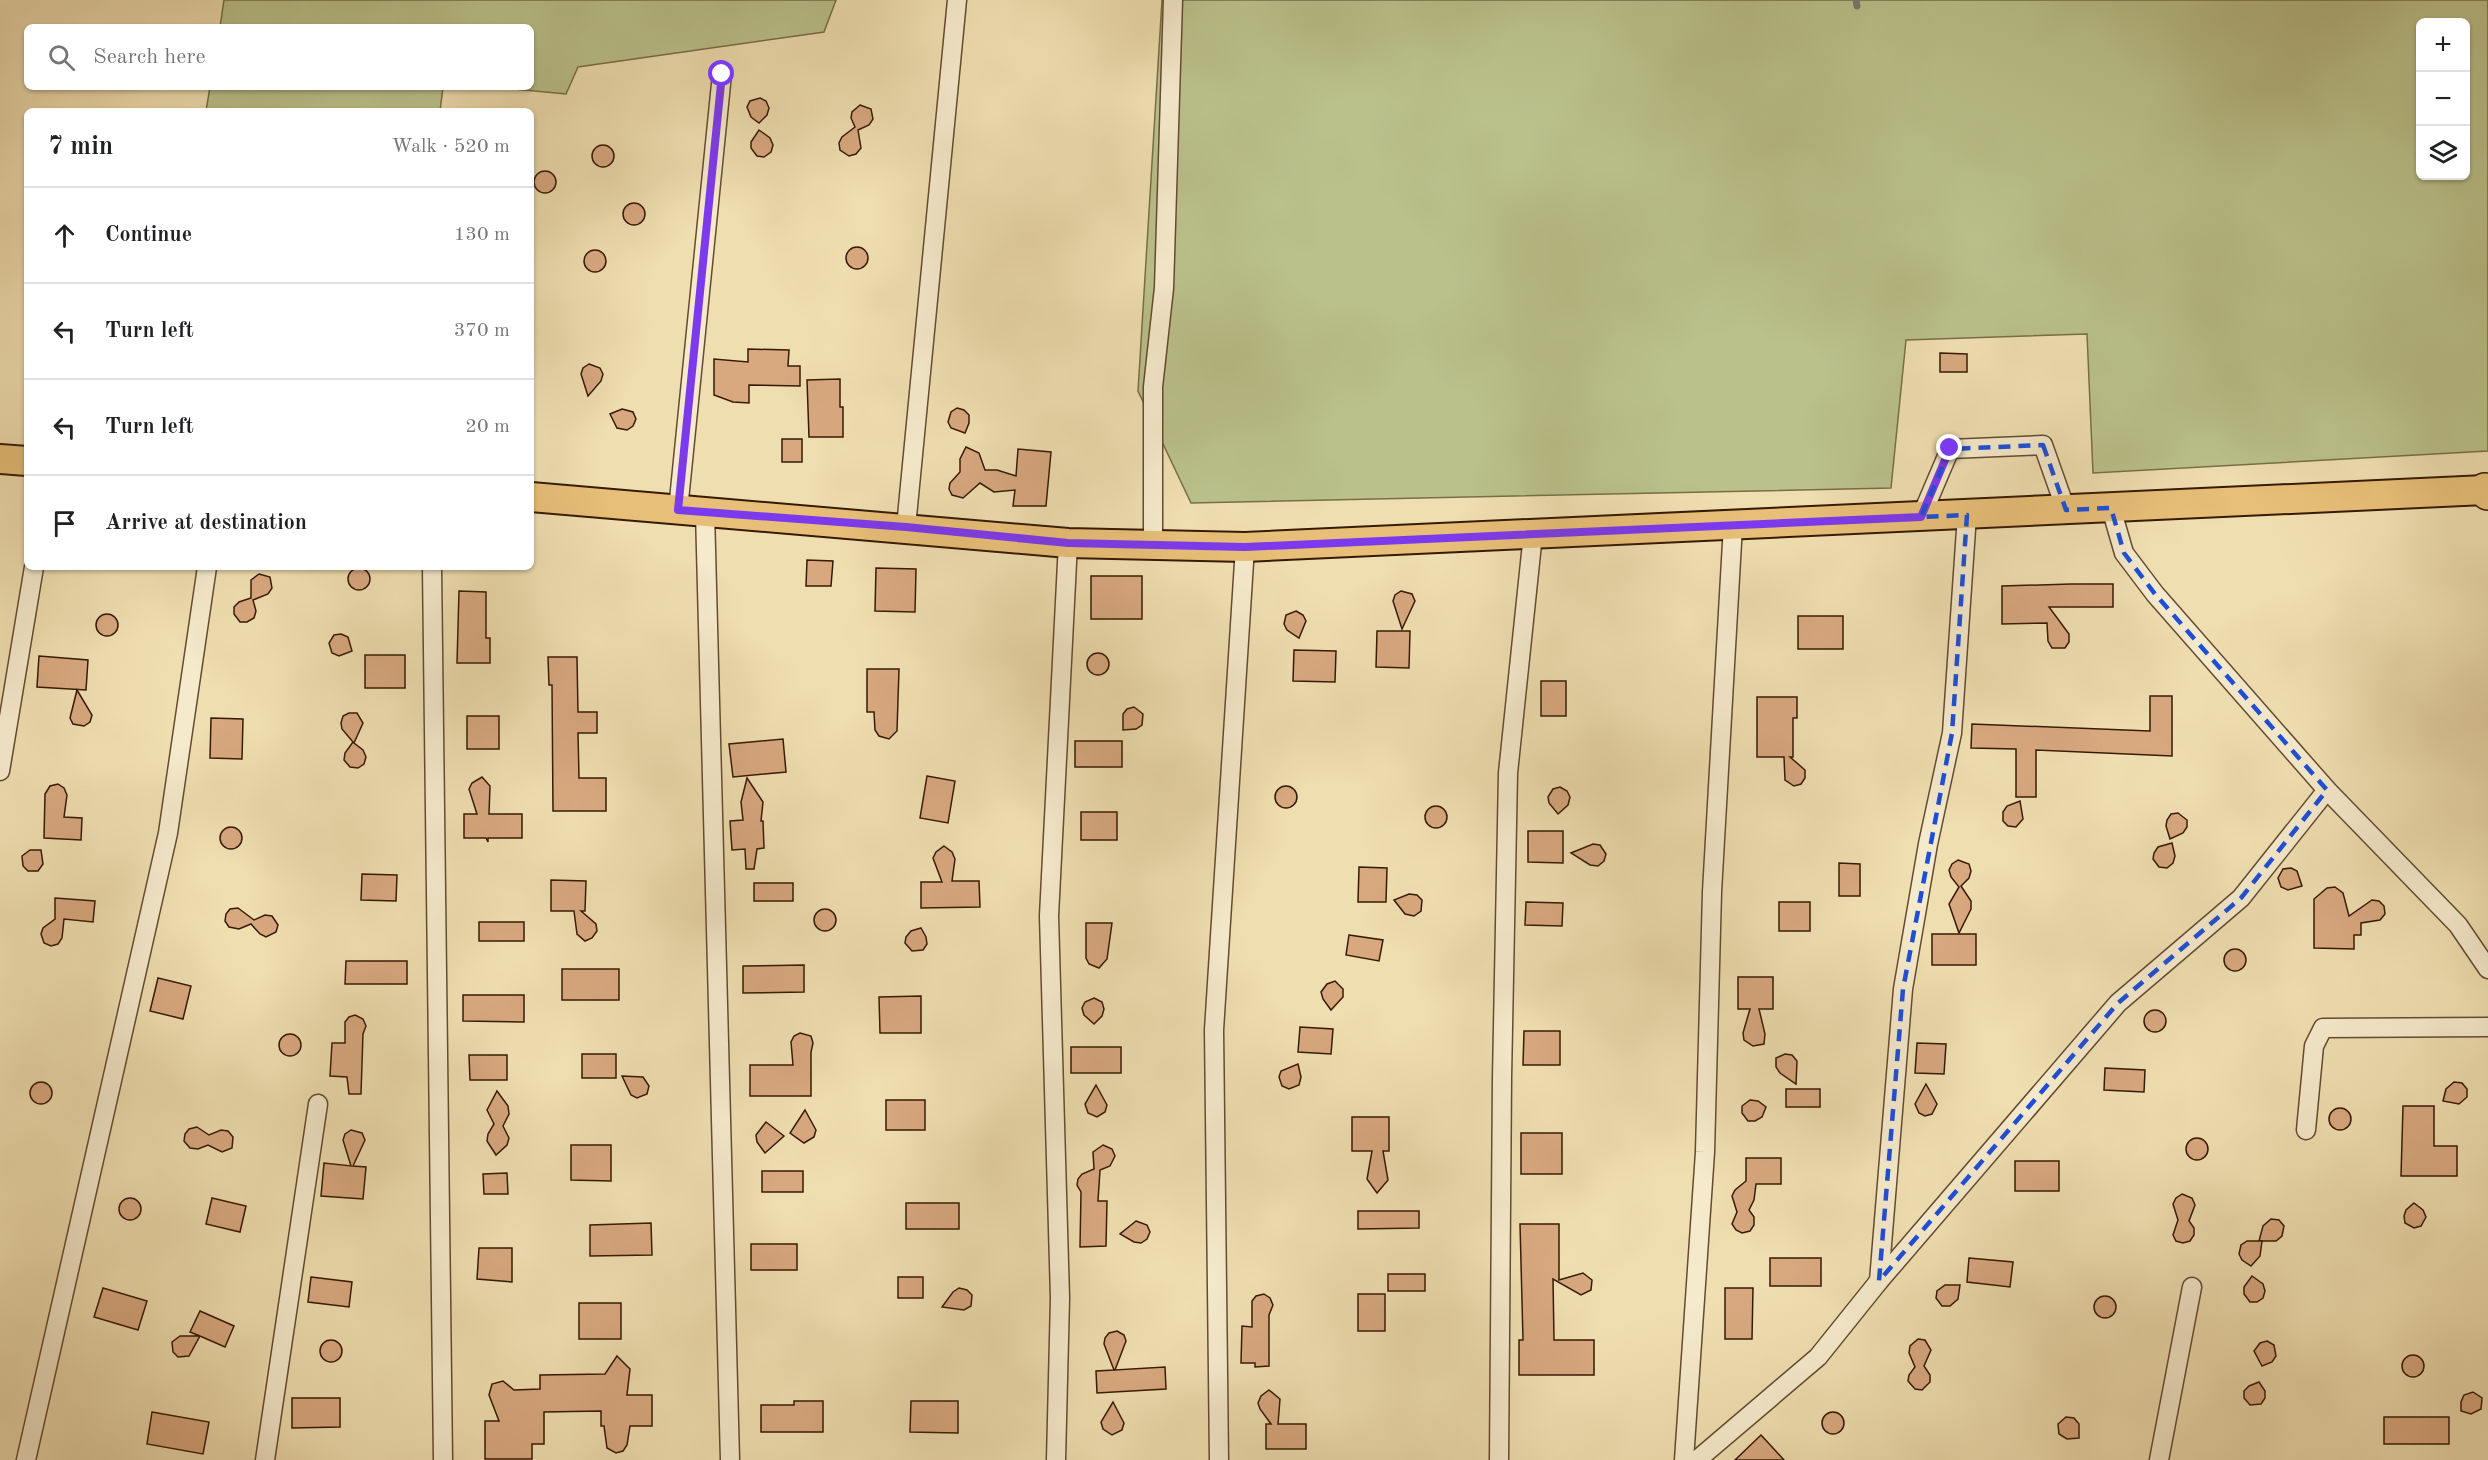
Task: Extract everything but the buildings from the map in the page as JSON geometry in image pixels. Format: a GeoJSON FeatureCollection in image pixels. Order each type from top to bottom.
{"type":"FeatureCollection","features":[{"type":"Feature","properties":{"kind":"main road"},"geometry":{"type":"LineString","coordinates":[[0,459],[24,461]]}},
{"type":"Feature","properties":{"kind":"main road"},"geometry":{"type":"LineString","coordinates":[[534,497],[906,527],[1068,543],[1245,547],[2487,491]]}},
{"type":"Feature","properties":{"kind":"street"},"geometry":{"type":"LineString","coordinates":[[906,527],[957,0]]}},
{"type":"Feature","properties":{"kind":"street"},"geometry":{"type":"LineString","coordinates":[[1153,546],[1153,387],[1164,288],[1173,0]]}},
{"type":"Feature","properties":{"kind":"street"},"geometry":{"type":"LineString","coordinates":[[722,74],[692,511],[730,1460]]}},
{"type":"Feature","properties":{"kind":"street"},"geometry":{"type":"LineString","coordinates":[[1921,517],[1950,448],[2043,445],[2066,510]]}},
{"type":"Feature","properties":{"kind":"street"},"geometry":{"type":"LineString","coordinates":[[2111,508],[2124,554],[2155,594],[2327,790],[2458,925],[2488,969]]}},
{"type":"Feature","properties":{"kind":"street"},"geometry":{"type":"LineString","coordinates":[[1879,1281],[1903,989],[1928,844],[1952,733],[1967,515]]}},
{"type":"Feature","properties":{"kind":"street"},"geometry":{"type":"LineString","coordinates":[[1684,1460],[1705,1152],[1712,892],[1733,525]]}},
{"type":"Feature","properties":{"kind":"street"},"geometry":{"type":"LineString","coordinates":[[1499,1460],[1502,1078],[1508,773],[1533,534]]}},
{"type":"Feature","properties":{"kind":"street"},"geometry":{"type":"LineString","coordinates":[[1056,1460],[1060,1298],[1049,916],[1068,543]]}},
{"type":"Feature","properties":{"kind":"street"},"geometry":{"type":"LineString","coordinates":[[1219,1460],[1214,1030],[1245,547]]}},
{"type":"Feature","properties":{"kind":"street"},"geometry":{"type":"LineString","coordinates":[[0,771],[34,570]]}},
{"type":"Feature","properties":{"kind":"street"},"geometry":{"type":"LineString","coordinates":[[26,1460],[168,833],[207,570]]}},
{"type":"Feature","properties":{"kind":"street"},"geometry":{"type":"LineString","coordinates":[[432,570],[443,1460]]}},
{"type":"Feature","properties":{"kind":"street"},"geometry":{"type":"LineString","coordinates":[[1697,1460],[1818,1357],[1879,1281],[2118,1002],[2241,898],[2327,790]]}},
{"type":"Feature","properties":{"kind":"street"},"geometry":{"type":"LineString","coordinates":[[2306,1130],[2314,1046],[2323,1028],[2488,1027]]}},
{"type":"Feature","properties":{"kind":"street"},"geometry":{"type":"LineString","coordinates":[[265,1460],[318,1104]]}},
{"type":"Feature","properties":{"kind":"street"},"geometry":{"type":"LineString","coordinates":[[2159,1460],[2192,1287]]}},
{"type":"Feature","properties":{"kind":"highlighted area"},"geometry":{"type":"Polygon","coordinates":[[[2043,445],[2066,510],[2111,508],[2124,553],[2155,594],[2327,790],[2241,898],[2118,1003],[1879,1281],[1903,989],[1952,733],[1967,515],[1921,517],[1950,449],[2043,445]]]}},
{"type":"Feature","properties":{"kind":"green space"},"geometry":{"type":"Polygon","coordinates":[[[224,0],[836,0],[824,32],[578,67],[566,94],[524,90],[534,90],[534,24],[220,24],[224,0]]]}},
{"type":"Feature","properties":{"kind":"green space"},"geometry":{"type":"Polygon","coordinates":[[[1162,0],[2488,0],[2488,451],[2093,473],[2087,334],[1906,340],[1891,488],[1191,503],[1138,391],[1162,0]]]}},
{"type":"Feature","properties":{"kind":"green space"},"geometry":{"type":"Polygon","coordinates":[[[210,90],[443,90],[440,108],[206,108],[210,90]]]}},
{"type":"Feature","properties":{"kind":"waterway"},"geometry":{"type":"LineString","coordinates":[[1856,0],[1857,6]]}},
{"type":"Feature","properties":{"kind":"route"},"geometry":{"type":"LineString","coordinates":[[722,74],[678,510],[906,527],[1068,543],[1245,547],[1921,517],[1950,448]]}}]}
